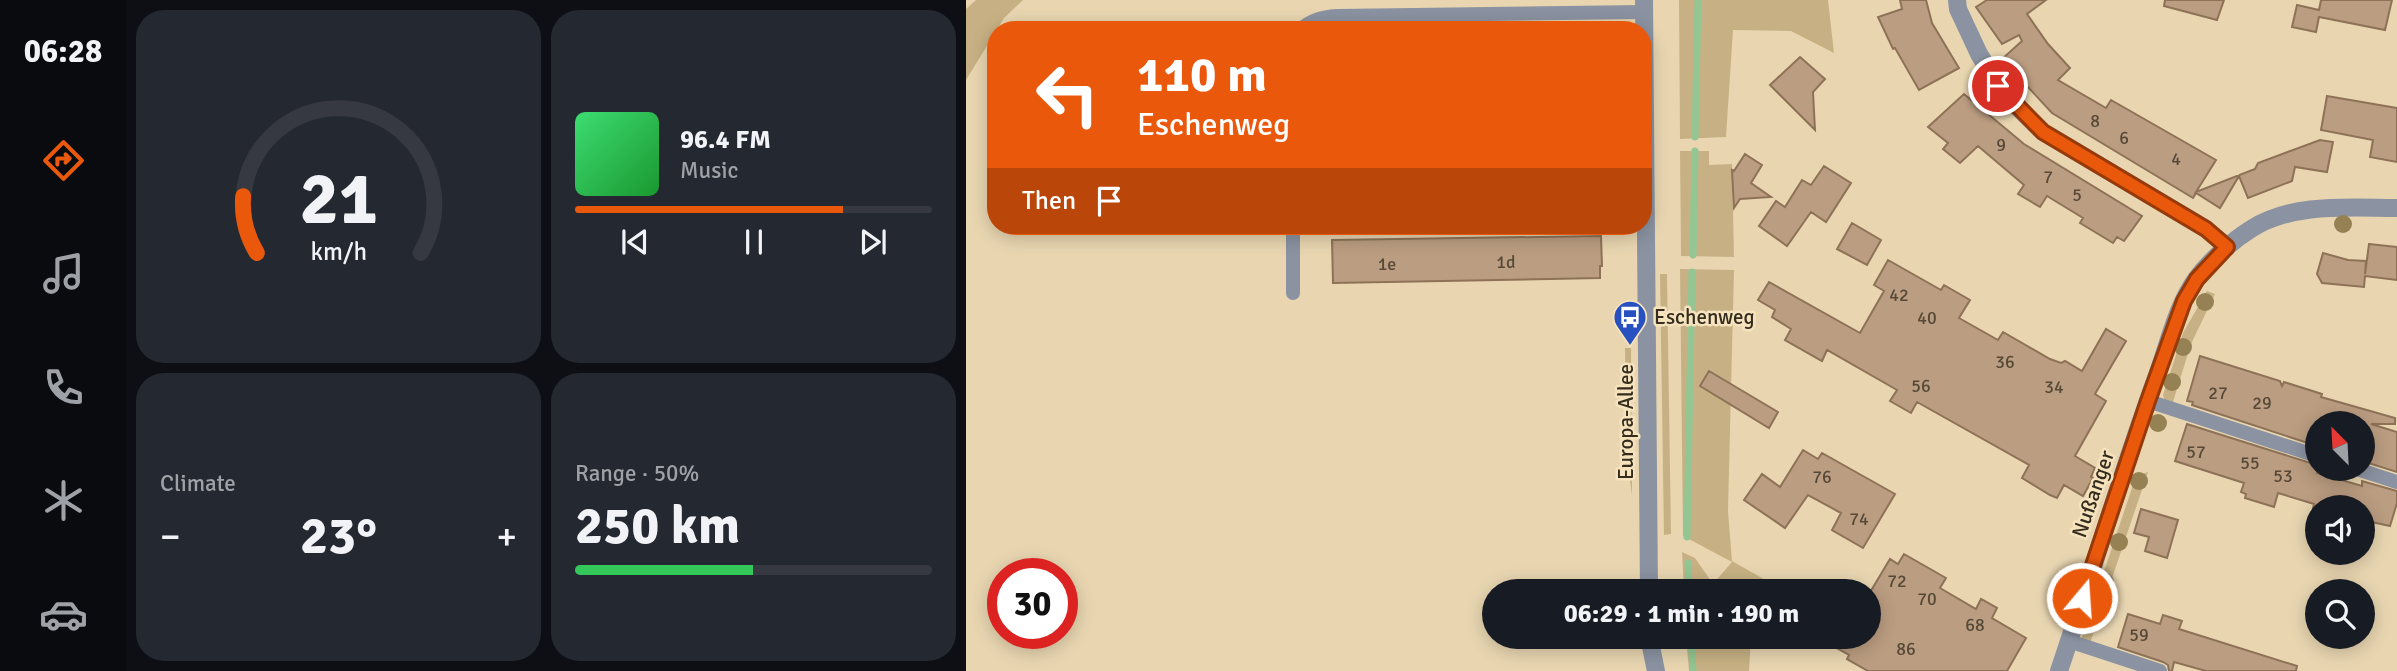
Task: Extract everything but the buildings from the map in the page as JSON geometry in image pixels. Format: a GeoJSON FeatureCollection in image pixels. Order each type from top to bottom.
{"type":"FeatureCollection","features":[{"type":"Feature","properties":{"kind":"street"},"geometry":{"type":"LineString","coordinates":[[1956,0],[1979,54],[2002,92],[2043,132],[2195,222],[2227,247]]}},
{"type":"Feature","properties":{"kind":"street","name":"Nußanger"},"geometry":{"type":"LineString","coordinates":[[2059,671],[2148,401],[2184,301],[2197,279],[2227,247],[2253,228],[2288,213],[2336,208],[2397,208]]}},
{"type":"Feature","properties":{"kind":"street","name":"Europa-Allee"},"geometry":{"type":"LineString","coordinates":[[1646,235],[1649,579]]}},
{"type":"Feature","properties":{"kind":"street"},"geometry":{"type":"LineString","coordinates":[[1642,671],[1647,649]]}},
{"type":"Feature","properties":{"kind":"street"},"geometry":{"type":"LineString","coordinates":[[1651,649],[1656,671]]}},
{"type":"Feature","properties":{"kind":"lane"},"geometry":{"type":"LineString","coordinates":[[1313,21],[1337,16],[1644,6]]}},
{"type":"Feature","properties":{"kind":"lane"},"geometry":{"type":"LineString","coordinates":[[1293,235],[1293,293]]}},
{"type":"Feature","properties":{"kind":"lane"},"geometry":{"type":"LineString","coordinates":[[2148,401],[2305,452]]}},
{"type":"Feature","properties":{"kind":"lane"},"geometry":{"type":"LineString","coordinates":[[2375,475],[2397,482]]}},
{"type":"Feature","properties":{"kind":"lane"},"geometry":{"type":"LineString","coordinates":[[2069,641],[2161,671]]}},
{"type":"Feature","properties":{"kind":"shaded area"},"geometry":{"type":"Polygon","coordinates":[[[976,0],[1023,0],[1002,21],[987,21],[987,46],[966,80],[966,9],[976,0]]]}},
{"type":"Feature","properties":{"kind":"shaded area"},"geometry":{"type":"Polygon","coordinates":[[[1679,0],[1828,0],[1834,53],[1791,31],[1733,30],[1726,137],[1680,139],[1679,0]]]}},
{"type":"Feature","properties":{"kind":"shaded area"},"geometry":{"type":"Polygon","coordinates":[[[1680,151],[1709,151],[1709,165],[1732,164],[1734,257],[1681,256],[1680,151]]]}},
{"type":"Feature","properties":{"kind":"shaded area"},"geometry":{"type":"Polygon","coordinates":[[[1680,269],[1734,270],[1728,511],[1732,561],[1764,579],[1717,579],[1732,562],[1683,536],[1680,269]]]}},
{"type":"Feature","properties":{"kind":"shaded area"},"geometry":{"type":"Polygon","coordinates":[[[1660,274],[1667,274],[1671,534],[1664,535],[1660,274]]]}},
{"type":"Feature","properties":{"kind":"shaded area"},"geometry":{"type":"Polygon","coordinates":[[[2207,291],[2215,294],[2191,344],[2172,405],[2166,404],[2163,395],[2183,333],[2207,291]]]}},
{"type":"Feature","properties":{"kind":"shaded area"},"geometry":{"type":"Polygon","coordinates":[[[1625,348],[1631,348],[1632,495],[1626,452],[1625,348]]]}},
{"type":"Feature","properties":{"kind":"shaded area"},"geometry":{"type":"Polygon","coordinates":[[[2148,472],[2090,643],[2081,640],[2136,476],[2148,472]]]}},
{"type":"Feature","properties":{"kind":"shaded area"},"geometry":{"type":"Polygon","coordinates":[[[1682,552],[1695,558],[1710,579],[1683,579],[1682,552]]]}},
{"type":"Feature","properties":{"kind":"shaded area"},"geometry":{"type":"Polygon","coordinates":[[[1687,649],[1750,649],[1749,671],[1689,671],[1687,649]]]}},
{"type":"Feature","properties":{"kind":"waterway"},"geometry":{"type":"LineString","coordinates":[[1695,137],[1698,0]]}},
{"type":"Feature","properties":{"kind":"waterway"},"geometry":{"type":"LineString","coordinates":[[1693,255],[1695,151]]}},
{"type":"Feature","properties":{"kind":"waterway"},"geometry":{"type":"LineString","coordinates":[[1687,537],[1692,272]]}},
{"type":"Feature","properties":{"kind":"waterway"},"geometry":{"type":"LineString","coordinates":[[1688,563],[1689,579]]}},
{"type":"Feature","properties":{"kind":"waterway"},"geometry":{"type":"LineString","coordinates":[[1692,649],[1693,671]]}},
{"type":"Feature","properties":{"kind":"place","name":"Eschenweg"},"geometry":{"type":"Point","coordinates":[1630,347]}},
{"type":"Feature","properties":{"kind":"route"},"geometry":{"type":"LineString","coordinates":[[1998,86],[2043,132],[2154,196],[2206,229],[2227,247],[2197,279],[2184,301],[2082,598]]}}]}
